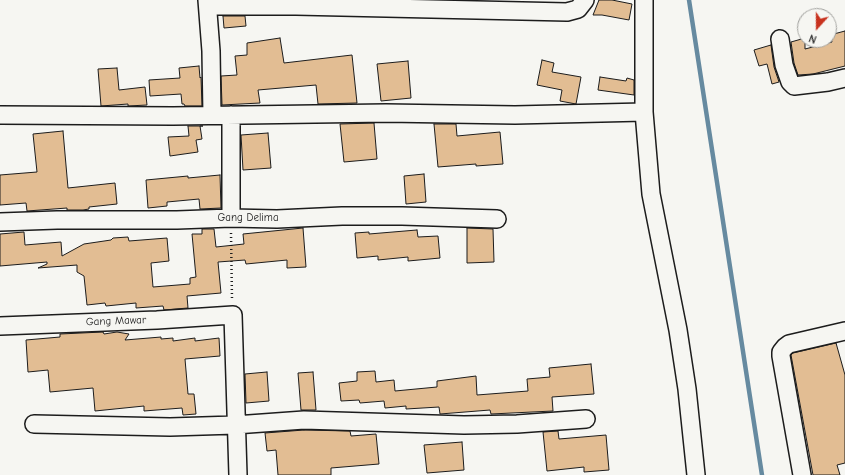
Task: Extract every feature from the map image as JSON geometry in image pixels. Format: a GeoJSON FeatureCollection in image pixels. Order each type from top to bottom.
{"type":"FeatureCollection","features":[{"type":"Feature","properties":{"kind":"street"},"geometry":{"type":"LineString","coordinates":[[212,115],[208,3],[567,12],[578,10],[585,0]]}},
{"type":"Feature","properties":{"kind":"street"},"geometry":{"type":"LineString","coordinates":[[644,0],[644,112],[651,194],[678,330],[687,389],[696,475]]}},
{"type":"Feature","properties":{"kind":"street"},"geometry":{"type":"LineString","coordinates":[[780,39],[784,65],[790,82],[794,86],[845,78]]}},
{"type":"Feature","properties":{"kind":"street"},"geometry":{"type":"LineString","coordinates":[[0,115],[172,116],[386,113],[515,115],[644,112]]}},
{"type":"Feature","properties":{"kind":"street"},"geometry":{"type":"LineString","coordinates":[[231,115],[231,218]]}},
{"type":"Feature","properties":{"kind":"street","name":"Gang Delima"},"geometry":{"type":"LineString","coordinates":[[0,222],[231,218],[277,219],[342,216],[497,219]]}},
{"type":"Feature","properties":{"kind":"street"},"geometry":{"type":"LineString","coordinates":[[233,315],[235,425],[238,475]]}},
{"type":"Feature","properties":{"kind":"street","name":"Gang Mawar"},"geometry":{"type":"LineString","coordinates":[[0,326],[158,320],[233,315]]}},
{"type":"Feature","properties":{"kind":"street"},"geometry":{"type":"LineString","coordinates":[[802,475],[781,352],[789,344],[845,331]]}},
{"type":"Feature","properties":{"kind":"street"},"geometry":{"type":"LineString","coordinates":[[34,424],[170,427],[235,425],[304,420],[436,425],[517,424],[586,419]]}},
{"type":"Feature","properties":{"kind":"path"},"geometry":{"type":"LineString","coordinates":[[231,218],[233,315]]}},
{"type":"Feature","properties":{"kind":"building"},"geometry":{"type":"Polygon","coordinates":[[[599,0],[612,0],[632,4],[629,20],[602,15],[593,15],[599,0]]]}},
{"type":"Feature","properties":{"kind":"building"},"geometry":{"type":"Polygon","coordinates":[[[223,16],[245,16],[246,26],[224,28],[223,16]]]}},
{"type":"Feature","properties":{"kind":"building"},"geometry":{"type":"Polygon","coordinates":[[[845,31],[845,66],[813,74],[798,75],[794,63],[791,42],[797,40],[797,48],[837,48],[837,33],[845,31]]]}},
{"type":"Feature","properties":{"kind":"building"},"geometry":{"type":"Polygon","coordinates":[[[280,38],[284,63],[352,55],[357,103],[318,104],[316,85],[258,90],[260,103],[222,105],[221,76],[237,75],[235,56],[247,55],[247,43],[280,38]]]}},
{"type":"Feature","properties":{"kind":"building"},"geometry":{"type":"Polygon","coordinates":[[[771,45],[774,67],[779,82],[772,84],[767,64],[759,66],[754,50],[771,45]]]}},
{"type":"Feature","properties":{"kind":"building"},"geometry":{"type":"Polygon","coordinates":[[[542,60],[554,63],[552,72],[581,77],[576,104],[560,101],[562,90],[537,85],[542,60]]]}},
{"type":"Feature","properties":{"kind":"building"},"geometry":{"type":"Polygon","coordinates":[[[408,61],[411,98],[381,101],[377,64],[408,61]]]}},
{"type":"Feature","properties":{"kind":"building"},"geometry":{"type":"Polygon","coordinates":[[[199,66],[202,106],[185,106],[182,104],[181,94],[150,96],[149,80],[180,78],[179,68],[199,66]]]}},
{"type":"Feature","properties":{"kind":"building"},"geometry":{"type":"Polygon","coordinates":[[[117,68],[119,90],[145,87],[147,105],[128,106],[128,104],[101,106],[98,69],[117,68]]]}},
{"type":"Feature","properties":{"kind":"building"},"geometry":{"type":"Polygon","coordinates":[[[600,77],[626,81],[627,78],[634,80],[634,95],[598,90],[600,77]]]}},
{"type":"Feature","properties":{"kind":"building"},"geometry":{"type":"Polygon","coordinates":[[[374,123],[377,159],[344,162],[340,124],[374,123]]]}},
{"type":"Feature","properties":{"kind":"building"},"geometry":{"type":"Polygon","coordinates":[[[434,124],[456,124],[457,136],[500,132],[503,164],[476,166],[476,164],[438,167],[434,124]]]}},
{"type":"Feature","properties":{"kind":"building"},"geometry":{"type":"Polygon","coordinates":[[[188,126],[200,126],[202,139],[196,140],[198,152],[170,156],[168,137],[189,136],[188,126]]]}},
{"type":"Feature","properties":{"kind":"building"},"geometry":{"type":"Polygon","coordinates":[[[63,131],[68,188],[115,183],[117,204],[89,207],[89,209],[83,210],[67,210],[67,208],[27,211],[26,203],[0,205],[0,175],[37,172],[33,134],[63,131]]]}},
{"type":"Feature","properties":{"kind":"building"},"geometry":{"type":"Polygon","coordinates":[[[268,133],[271,168],[243,170],[241,135],[268,133]]]}},
{"type":"Feature","properties":{"kind":"building"},"geometry":{"type":"Polygon","coordinates":[[[424,174],[426,202],[406,204],[404,176],[424,174]]]}},
{"type":"Feature","properties":{"kind":"building"},"geometry":{"type":"Polygon","coordinates":[[[220,175],[221,208],[200,209],[199,199],[167,202],[167,206],[148,208],[146,180],[220,175]]]}},
{"type":"Feature","properties":{"kind":"building"},"geometry":{"type":"Polygon","coordinates":[[[303,228],[306,267],[287,268],[287,260],[246,264],[245,260],[218,262],[221,293],[187,296],[188,308],[164,310],[163,306],[136,308],[136,303],[106,306],[105,303],[87,305],[84,276],[77,272],[77,265],[38,268],[47,264],[47,262],[0,266],[0,234],[24,232],[25,245],[61,242],[62,256],[84,244],[111,240],[113,238],[128,237],[129,241],[167,238],[169,261],[151,263],[153,287],[190,284],[190,278],[196,277],[192,234],[202,234],[202,229],[214,229],[216,247],[244,244],[243,234],[303,228]]]}},
{"type":"Feature","properties":{"kind":"building"},"geometry":{"type":"Polygon","coordinates":[[[467,228],[493,229],[494,262],[467,263],[467,228]]]}},
{"type":"Feature","properties":{"kind":"building"},"geometry":{"type":"Polygon","coordinates":[[[417,230],[418,237],[438,236],[440,258],[408,261],[408,257],[378,260],[378,256],[357,258],[355,233],[369,232],[369,234],[417,230]]]}},
{"type":"Feature","properties":{"kind":"building"},"geometry":{"type":"Polygon","coordinates":[[[103,332],[104,334],[117,332],[129,334],[125,340],[161,337],[161,339],[173,338],[173,341],[195,338],[195,341],[219,338],[220,356],[185,359],[188,394],[194,394],[196,414],[183,415],[182,408],[144,411],[144,406],[95,411],[93,388],[50,392],[48,370],[28,372],[26,340],[60,337],[60,334],[103,332]]]}},
{"type":"Feature","properties":{"kind":"building"},"geometry":{"type":"Polygon","coordinates":[[[836,343],[845,375],[845,463],[837,465],[840,475],[813,475],[791,355],[793,353],[836,343]]]}},
{"type":"Feature","properties":{"kind":"building"},"geometry":{"type":"Polygon","coordinates":[[[591,364],[594,394],[552,397],[553,411],[491,414],[490,410],[440,414],[439,407],[406,409],[406,406],[385,408],[384,401],[360,403],[359,400],[341,401],[339,383],[357,381],[357,372],[375,371],[376,382],[394,380],[395,391],[437,387],[437,381],[476,376],[477,395],[528,391],[527,379],[550,377],[549,368],[591,364]]]}},
{"type":"Feature","properties":{"kind":"building"},"geometry":{"type":"Polygon","coordinates":[[[267,372],[269,401],[246,403],[245,374],[267,372]]]}},
{"type":"Feature","properties":{"kind":"building"},"geometry":{"type":"Polygon","coordinates":[[[313,372],[316,410],[301,410],[298,373],[313,372]]]}},
{"type":"Feature","properties":{"kind":"building"},"geometry":{"type":"Polygon","coordinates":[[[304,430],[350,431],[351,436],[376,434],[379,464],[331,468],[331,475],[278,475],[276,450],[267,451],[265,433],[304,430]]]}},
{"type":"Feature","properties":{"kind":"building"},"geometry":{"type":"Polygon","coordinates":[[[558,431],[559,439],[606,435],[609,470],[584,472],[584,467],[547,471],[543,432],[558,431]]]}},
{"type":"Feature","properties":{"kind":"building"},"geometry":{"type":"Polygon","coordinates":[[[462,442],[464,470],[427,473],[424,445],[462,442]]]}},
{"type":"Feature","properties":{"kind":"waterway"},"geometry":{"type":"LineString","coordinates":[[689,0],[762,475]]}}]}
